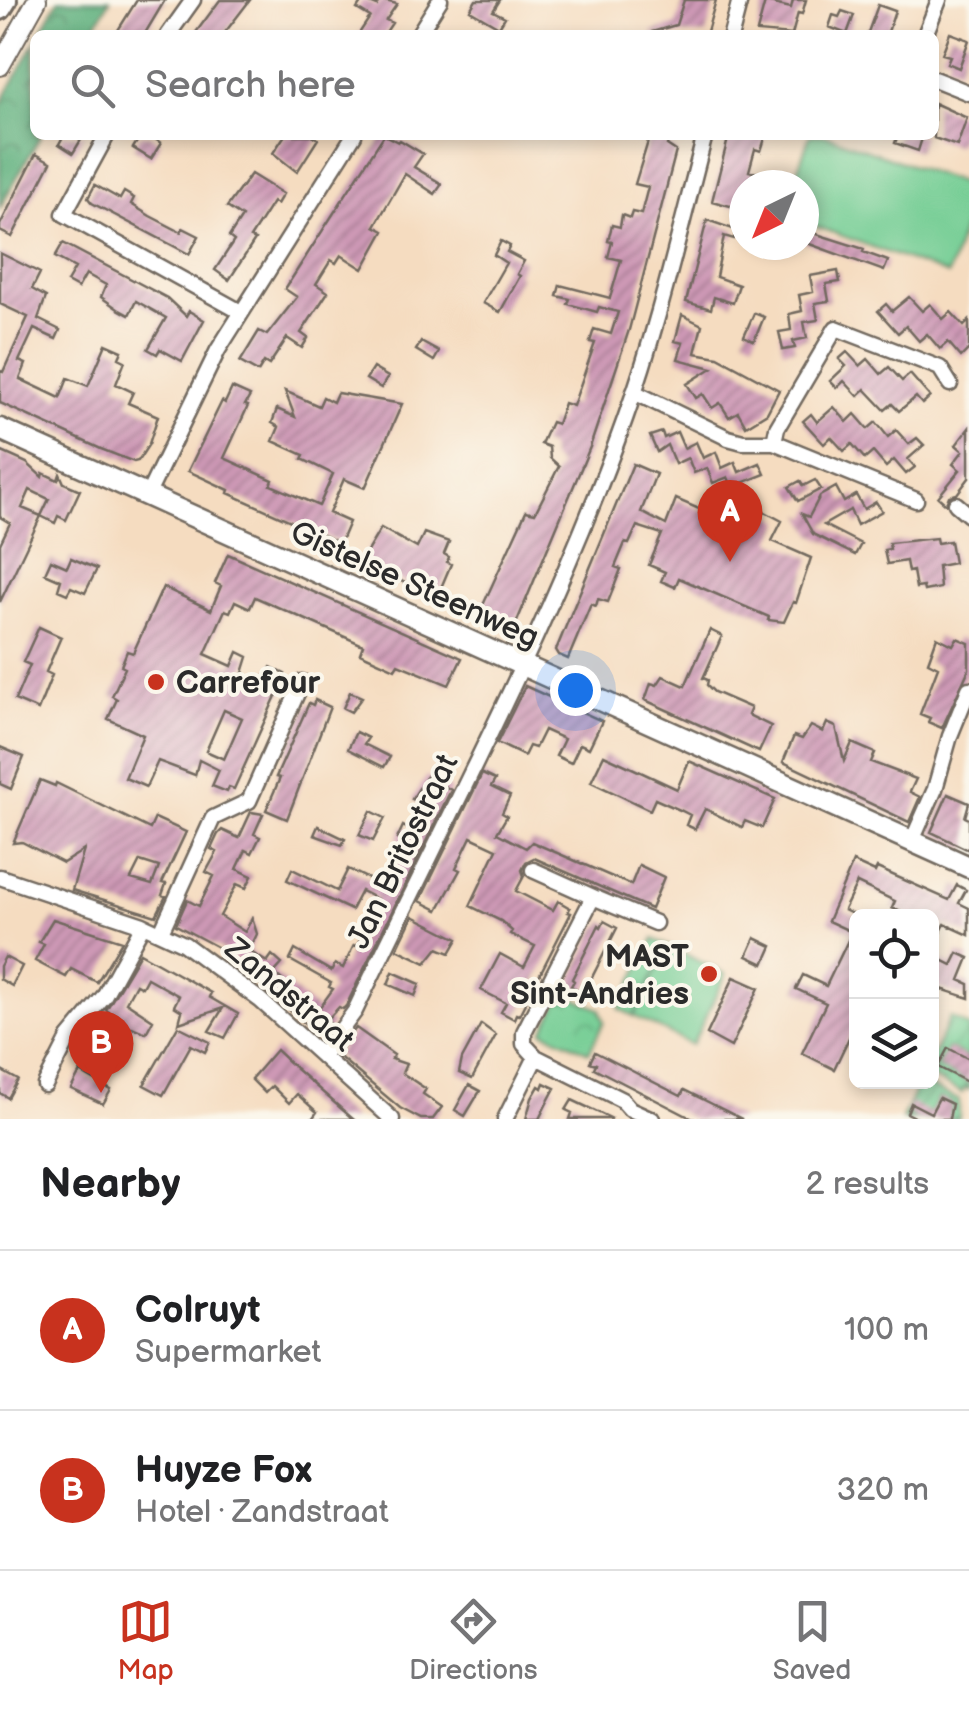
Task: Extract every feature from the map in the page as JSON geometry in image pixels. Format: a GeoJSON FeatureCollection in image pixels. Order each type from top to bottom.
{"type":"FeatureCollection","features":[{"type":"Feature","properties":{"kind":"highway"},"geometry":{"type":"LineString","coordinates":[[0,8],[5,0]]}},
{"type":"Feature","properties":{"kind":"main road","name":"Gistelse Steenweg"},"geometry":{"type":"LineString","coordinates":[[0,429],[969,867]]}},
{"type":"Feature","properties":{"kind":"street"},"geometry":{"type":"LineString","coordinates":[[0,66],[37,0]]}},
{"type":"Feature","properties":{"kind":"street"},"geometry":{"type":"LineString","coordinates":[[172,30],[193,0]]}},
{"type":"Feature","properties":{"kind":"street"},"geometry":{"type":"LineString","coordinates":[[421,30],[440,0]]}},
{"type":"Feature","properties":{"kind":"street"},"geometry":{"type":"LineString","coordinates":[[731,30],[740,0]]}},
{"type":"Feature","properties":{"kind":"street"},"geometry":{"type":"LineString","coordinates":[[927,30],[939,0]]}},
{"type":"Feature","properties":{"kind":"street"},"geometry":{"type":"LineString","coordinates":[[939,82],[969,93]]}},
{"type":"Feature","properties":{"kind":"street"},"geometry":{"type":"LineString","coordinates":[[104,140],[64,214],[241,312]]}},
{"type":"Feature","properties":{"kind":"street"},"geometry":{"type":"LineString","coordinates":[[147,496],[192,400],[241,312],[351,140]]}},
{"type":"Feature","properties":{"kind":"street","name":"Jan Britostraat"},"geometry":{"type":"LineString","coordinates":[[322,1056],[354,1011],[522,666],[634,392],[704,140]]}},
{"type":"Feature","properties":{"kind":"street"},"geometry":{"type":"LineString","coordinates":[[774,442],[777,428],[836,328],[940,368],[950,384]]}},
{"type":"Feature","properties":{"kind":"street"},"geometry":{"type":"LineString","coordinates":[[634,392],[728,438],[774,442],[916,500]]}},
{"type":"Feature","properties":{"kind":"street"},"geometry":{"type":"LineString","coordinates":[[956,504],[969,515]]}},
{"type":"Feature","properties":{"kind":"street"},"geometry":{"type":"LineString","coordinates":[[160,932],[213,818],[249,801],[302,682]]}},
{"type":"Feature","properties":{"kind":"street"},"geometry":{"type":"LineString","coordinates":[[912,841],[936,788],[950,736],[969,689]]}},
{"type":"Feature","properties":{"kind":"street"},"geometry":{"type":"LineString","coordinates":[[533,870],[655,923]]}},
{"type":"Feature","properties":{"kind":"street","name":"Zandstraat"},"geometry":{"type":"LineString","coordinates":[[0,878],[143,925],[200,954],[392,1119]]}},
{"type":"Feature","properties":{"kind":"street"},"geometry":{"type":"LineString","coordinates":[[594,896],[524,1032],[524,1044],[536,1057],[652,1119]]}},
{"type":"Feature","properties":{"kind":"street"},"geometry":{"type":"LineString","coordinates":[[45,1084],[70,1038],[104,996],[143,925]]}},
{"type":"Feature","properties":{"kind":"street"},"geometry":{"type":"LineString","coordinates":[[505,1119],[536,1057]]}},
{"type":"Feature","properties":{"kind":"green space"},"geometry":{"type":"Polygon","coordinates":[[[58,0],[110,0],[93,30],[42,30],[58,0]]]}},
{"type":"Feature","properties":{"kind":"green space"},"geometry":{"type":"Polygon","coordinates":[[[30,51],[30,140],[38,140],[0,208],[0,105],[30,51]]]}},
{"type":"Feature","properties":{"kind":"green space"},"geometry":{"type":"Polygon","coordinates":[[[808,140],[840,140],[969,186],[969,212],[948,275],[819,228],[819,170],[797,170],[808,140]]]}},
{"type":"Feature","properties":{"kind":"green space"},"geometry":{"type":"Polygon","coordinates":[[[654,939],[668,946],[634,1016],[619,1009],[654,939]]]}},
{"type":"Feature","properties":{"kind":"green space"},"geometry":{"type":"Polygon","coordinates":[[[668,946],[726,974],[692,1045],[634,1016],[668,946]]]}},
{"type":"Feature","properties":{"kind":"green space"},"geometry":{"type":"Polygon","coordinates":[[[574,998],[600,1009],[604,1022],[589,1052],[543,1031],[558,1003],[574,998]]]}},
{"type":"Feature","properties":{"kind":"green space"},"geometry":{"type":"Polygon","coordinates":[[[950,1017],[969,1027],[969,1059],[948,1048],[939,1065],[939,1041],[950,1017]]]}},
{"type":"Feature","properties":{"kind":"green space"},"geometry":{"type":"Polygon","coordinates":[[[939,1068],[969,1083],[969,1090],[965,1088],[962,1093],[939,1082],[939,1068]]]}},
{"type":"Feature","properties":{"kind":"green space"},"geometry":{"type":"Polygon","coordinates":[[[916,1089],[935,1089],[959,1100],[959,1119],[949,1119],[952,1104],[939,1098],[928,1119],[902,1119],[916,1089]]]}},
{"type":"Feature","properties":{"kind":"building"},"geometry":{"type":"Polygon","coordinates":[[[137,0],[165,0],[147,30],[118,30],[137,0]]]}},
{"type":"Feature","properties":{"kind":"building"},"geometry":{"type":"Polygon","coordinates":[[[220,0],[250,0],[227,30],[198,30],[220,0]]]}},
{"type":"Feature","properties":{"kind":"building"},"geometry":{"type":"Polygon","coordinates":[[[363,0],[377,6],[381,0],[397,4],[386,20],[392,23],[387,30],[361,30],[370,17],[357,9],[363,0]]]}},
{"type":"Feature","properties":{"kind":"building"},"geometry":{"type":"Polygon","coordinates":[[[476,0],[500,0],[493,11],[505,17],[499,27],[470,10],[476,0]]]}},
{"type":"Feature","properties":{"kind":"building"},"geometry":{"type":"Polygon","coordinates":[[[684,0],[716,0],[707,30],[659,30],[676,25],[684,0]]]}},
{"type":"Feature","properties":{"kind":"building"},"geometry":{"type":"Polygon","coordinates":[[[793,0],[806,0],[793,30],[758,30],[765,2],[791,8],[793,0]]]}},
{"type":"Feature","properties":{"kind":"building"},"geometry":{"type":"Polygon","coordinates":[[[878,5],[895,11],[889,30],[869,30],[878,5]]]}},
{"type":"Feature","properties":{"kind":"building"},"geometry":{"type":"Polygon","coordinates":[[[842,11],[854,15],[848,30],[829,27],[833,15],[839,17],[842,11]]]}},
{"type":"Feature","properties":{"kind":"building"},"geometry":{"type":"Polygon","coordinates":[[[950,33],[969,40],[959,68],[947,63],[950,56],[942,54],[950,33]]]}},
{"type":"Feature","properties":{"kind":"building"},"geometry":{"type":"Polygon","coordinates":[[[939,105],[967,118],[957,146],[939,140],[939,105]]]}},
{"type":"Feature","properties":{"kind":"building"},"geometry":{"type":"Polygon","coordinates":[[[61,140],[81,140],[73,153],[59,144],[61,140]]]}},
{"type":"Feature","properties":{"kind":"building"},"geometry":{"type":"Polygon","coordinates":[[[138,140],[161,143],[151,159],[133,148],[138,140]]]}},
{"type":"Feature","properties":{"kind":"building"},"geometry":{"type":"Polygon","coordinates":[[[282,140],[317,140],[297,172],[273,153],[282,140]]]}},
{"type":"Feature","properties":{"kind":"building"},"geometry":{"type":"Polygon","coordinates":[[[381,140],[400,140],[423,154],[414,167],[442,184],[435,194],[405,174],[375,226],[384,231],[363,269],[341,255],[336,263],[331,260],[316,284],[328,292],[301,333],[308,338],[302,348],[287,338],[269,365],[264,362],[258,372],[240,362],[259,331],[267,335],[297,297],[285,289],[381,140]]]}},
{"type":"Feature","properties":{"kind":"building"},"geometry":{"type":"Polygon","coordinates":[[[648,140],[669,140],[667,145],[676,151],[629,330],[590,447],[513,631],[478,616],[526,511],[535,513],[559,466],[550,458],[549,447],[541,444],[551,422],[557,424],[564,403],[573,406],[595,343],[590,342],[594,329],[611,334],[618,312],[599,307],[597,312],[568,304],[570,299],[557,296],[560,285],[610,298],[621,260],[608,257],[612,242],[608,241],[612,225],[620,227],[622,215],[630,218],[632,212],[641,214],[648,187],[635,184],[648,140]]]}},
{"type":"Feature","properties":{"kind":"building"},"geometry":{"type":"Polygon","coordinates":[[[728,140],[764,140],[761,151],[755,149],[749,170],[729,170],[729,206],[712,201],[728,140]]]}},
{"type":"Feature","properties":{"kind":"building"},"geometry":{"type":"Polygon","coordinates":[[[896,140],[921,140],[918,151],[895,143],[896,140]]]}},
{"type":"Feature","properties":{"kind":"building"},"geometry":{"type":"Polygon","coordinates":[[[36,154],[51,162],[12,237],[0,231],[0,225],[36,154]]]}},
{"type":"Feature","properties":{"kind":"building"},"geometry":{"type":"Polygon","coordinates":[[[251,174],[283,194],[277,204],[273,202],[250,238],[255,240],[229,280],[215,270],[234,241],[229,237],[242,217],[227,207],[251,174]]]}},
{"type":"Feature","properties":{"kind":"building"},"geometry":{"type":"Polygon","coordinates":[[[95,185],[120,199],[124,192],[134,198],[131,204],[150,216],[181,232],[183,228],[199,236],[189,254],[92,203],[88,198],[95,185]]]}},
{"type":"Feature","properties":{"kind":"building"},"geometry":{"type":"Polygon","coordinates":[[[707,220],[729,228],[716,277],[739,285],[733,303],[714,297],[711,309],[686,302],[707,220]]]}},
{"type":"Feature","properties":{"kind":"building"},"geometry":{"type":"Polygon","coordinates":[[[819,235],[888,261],[884,271],[819,247],[819,235]]]}},
{"type":"Feature","properties":{"kind":"building"},"geometry":{"type":"Polygon","coordinates":[[[501,241],[510,246],[507,252],[524,261],[500,312],[483,303],[506,263],[494,255],[501,241]]]}},
{"type":"Feature","properties":{"kind":"building"},"geometry":{"type":"Polygon","coordinates":[[[63,243],[167,298],[186,316],[189,311],[204,320],[182,361],[160,349],[157,354],[148,349],[166,318],[136,301],[129,315],[118,309],[101,297],[106,285],[86,274],[78,288],[67,282],[75,268],[55,257],[63,243]]]}},
{"type":"Feature","properties":{"kind":"building"},"geometry":{"type":"Polygon","coordinates":[[[0,253],[40,273],[32,289],[46,297],[38,319],[60,330],[56,339],[34,329],[19,361],[26,364],[20,379],[60,398],[68,378],[88,386],[106,344],[122,351],[119,358],[125,361],[116,384],[133,392],[128,403],[158,416],[149,444],[138,461],[101,449],[0,403],[0,371],[3,372],[28,317],[0,304],[0,253]]]}},
{"type":"Feature","properties":{"kind":"building"},"geometry":{"type":"Polygon","coordinates":[[[838,271],[840,282],[826,284],[829,301],[815,303],[818,320],[804,322],[807,338],[793,341],[795,348],[783,350],[779,332],[791,330],[789,314],[802,311],[799,295],[813,292],[810,276],[838,271]]]}},
{"type":"Feature","properties":{"kind":"building"},"geometry":{"type":"Polygon","coordinates":[[[909,297],[922,311],[930,304],[943,319],[951,312],[964,326],[969,321],[969,349],[961,357],[948,342],[940,349],[927,334],[919,341],[906,326],[898,333],[878,311],[886,304],[892,311],[909,297]]]}},
{"type":"Feature","properties":{"kind":"building"},"geometry":{"type":"Polygon","coordinates":[[[754,313],[764,317],[754,341],[744,336],[754,313]]]}},
{"type":"Feature","properties":{"kind":"building"},"geometry":{"type":"Polygon","coordinates":[[[682,315],[702,325],[695,353],[718,357],[779,390],[767,413],[746,426],[738,412],[729,417],[720,403],[712,408],[703,394],[696,398],[687,384],[712,368],[678,359],[683,343],[675,341],[682,315]]]}},
{"type":"Feature","properties":{"kind":"building"},"geometry":{"type":"Polygon","coordinates":[[[421,342],[439,352],[434,361],[416,350],[421,342]]]}},
{"type":"Feature","properties":{"kind":"building"},"geometry":{"type":"Polygon","coordinates":[[[847,352],[860,366],[868,359],[881,374],[889,367],[902,381],[910,374],[930,397],[922,404],[916,397],[899,411],[892,404],[885,410],[865,389],[858,396],[844,381],[837,388],[830,381],[846,366],[839,359],[847,352]]]}},
{"type":"Feature","properties":{"kind":"building"},"geometry":{"type":"Polygon","coordinates":[[[373,368],[388,377],[381,388],[366,379],[373,368]]]}},
{"type":"Feature","properties":{"kind":"building"},"geometry":{"type":"Polygon","coordinates":[[[232,388],[250,396],[224,458],[319,506],[333,474],[273,441],[279,427],[272,423],[277,409],[295,417],[285,391],[319,406],[323,397],[333,402],[337,393],[402,404],[365,488],[344,479],[329,513],[349,522],[340,543],[188,471],[232,388]]]}},
{"type":"Feature","properties":{"kind":"building"},"geometry":{"type":"Polygon","coordinates":[[[834,407],[847,422],[855,414],[868,429],[876,422],[888,437],[896,430],[909,444],[917,438],[924,445],[908,459],[915,467],[906,474],[894,460],[886,467],[873,452],[865,459],[852,444],[844,451],[831,437],[824,444],[803,421],[811,414],[817,422],[834,407]]]}},
{"type":"Feature","properties":{"kind":"building"},"geometry":{"type":"Polygon","coordinates":[[[969,428],[969,478],[957,494],[949,496],[946,504],[938,497],[960,470],[953,464],[963,451],[956,445],[969,428]]]}},
{"type":"Feature","properties":{"kind":"building"},"geometry":{"type":"Polygon","coordinates":[[[662,432],[664,438],[677,432],[684,448],[696,442],[703,458],[716,452],[722,468],[735,462],[739,472],[760,463],[765,474],[732,487],[728,477],[713,483],[707,468],[694,473],[688,458],[675,464],[667,445],[657,452],[650,436],[662,432]]]}},
{"type":"Feature","properties":{"kind":"building"},"geometry":{"type":"Polygon","coordinates":[[[0,451],[27,463],[42,477],[43,473],[58,480],[60,474],[64,483],[80,490],[66,520],[58,516],[55,523],[41,516],[0,602],[0,544],[10,523],[0,517],[0,451]],[[30,490],[22,508],[41,516],[49,499],[30,490]]]}},
{"type":"Feature","properties":{"kind":"building"},"geometry":{"type":"Polygon","coordinates":[[[633,464],[656,474],[641,512],[666,525],[676,499],[729,522],[741,499],[782,521],[772,541],[811,558],[796,603],[793,602],[784,622],[768,620],[769,617],[679,578],[675,587],[661,581],[665,572],[649,565],[662,534],[637,526],[615,567],[621,569],[608,602],[598,599],[596,606],[591,604],[568,659],[559,655],[556,650],[633,464]]]}},
{"type":"Feature","properties":{"kind":"building"},"geometry":{"type":"Polygon","coordinates":[[[815,480],[821,489],[798,501],[789,487],[815,480]]]}},
{"type":"Feature","properties":{"kind":"building"},"geometry":{"type":"Polygon","coordinates":[[[836,487],[844,502],[856,495],[864,509],[876,502],[882,511],[857,525],[850,510],[824,525],[861,544],[855,555],[813,534],[802,514],[809,517],[820,496],[836,487]]]}},
{"type":"Feature","properties":{"kind":"building"},"geometry":{"type":"Polygon","coordinates":[[[381,528],[417,548],[424,533],[449,542],[444,554],[451,564],[437,597],[360,563],[381,528]]]}},
{"type":"Feature","properties":{"kind":"building"},"geometry":{"type":"Polygon","coordinates":[[[936,538],[937,543],[950,541],[954,563],[938,566],[940,588],[916,588],[913,571],[908,572],[906,561],[887,564],[884,550],[890,549],[889,543],[936,538]]]}},
{"type":"Feature","properties":{"kind":"building"},"geometry":{"type":"Polygon","coordinates":[[[228,554],[462,658],[449,685],[398,664],[395,669],[360,653],[363,645],[255,597],[250,608],[235,601],[230,612],[225,610],[205,654],[232,666],[238,652],[248,657],[243,673],[261,682],[271,667],[285,674],[283,692],[276,696],[234,789],[229,787],[227,792],[212,786],[219,770],[199,760],[195,775],[158,761],[146,787],[125,778],[143,735],[108,719],[117,699],[112,696],[125,668],[121,666],[127,651],[133,653],[163,587],[211,610],[221,586],[215,583],[228,554]],[[224,710],[206,751],[224,759],[242,718],[224,710]]]}},
{"type":"Feature","properties":{"kind":"building"},"geometry":{"type":"Polygon","coordinates":[[[71,558],[97,569],[85,593],[71,587],[67,594],[58,590],[61,580],[45,573],[51,560],[67,567],[71,558]]]}},
{"type":"Feature","properties":{"kind":"building"},"geometry":{"type":"Polygon","coordinates":[[[39,627],[61,637],[46,672],[52,675],[38,710],[15,700],[30,665],[23,662],[39,627]]]}},
{"type":"Feature","properties":{"kind":"building"},"geometry":{"type":"Polygon","coordinates":[[[710,630],[722,636],[703,678],[714,692],[751,708],[748,715],[771,726],[759,752],[645,700],[651,683],[657,685],[663,676],[685,686],[710,630]]]}},
{"type":"Feature","properties":{"kind":"building"},"geometry":{"type":"Polygon","coordinates":[[[937,637],[953,645],[957,638],[969,643],[969,669],[942,728],[920,714],[938,667],[928,662],[937,637]]]}},
{"type":"Feature","properties":{"kind":"building"},"geometry":{"type":"Polygon","coordinates":[[[525,686],[602,721],[589,748],[580,744],[571,763],[556,756],[564,739],[544,730],[535,748],[529,746],[524,756],[497,743],[525,686]]]}},
{"type":"Feature","properties":{"kind":"building"},"geometry":{"type":"Polygon","coordinates":[[[350,692],[362,697],[351,712],[343,708],[350,692]]]}},
{"type":"Feature","properties":{"kind":"building"},"geometry":{"type":"Polygon","coordinates":[[[315,700],[330,707],[287,819],[266,810],[280,778],[276,777],[309,703],[313,705],[315,700]]]}},
{"type":"Feature","properties":{"kind":"building"},"geometry":{"type":"Polygon","coordinates":[[[827,723],[836,727],[844,761],[852,743],[875,753],[871,762],[916,779],[910,792],[920,797],[909,822],[783,762],[794,736],[802,739],[811,726],[823,732],[827,723]]]}},
{"type":"Feature","properties":{"kind":"building"},"geometry":{"type":"Polygon","coordinates":[[[356,732],[368,738],[364,744],[390,757],[384,767],[348,749],[356,732]]]}},
{"type":"Feature","properties":{"kind":"building"},"geometry":{"type":"Polygon","coordinates":[[[0,747],[24,757],[11,789],[0,784],[0,747]]]}},
{"type":"Feature","properties":{"kind":"building"},"geometry":{"type":"Polygon","coordinates":[[[604,755],[677,789],[689,761],[775,799],[762,828],[745,821],[742,827],[705,809],[695,829],[686,825],[690,815],[680,810],[655,799],[650,810],[591,782],[604,755]]]}},
{"type":"Feature","properties":{"kind":"building"},"geometry":{"type":"Polygon","coordinates":[[[482,774],[495,780],[491,787],[510,796],[502,813],[507,816],[497,833],[526,848],[532,842],[631,885],[639,865],[664,877],[651,909],[534,858],[526,862],[516,891],[553,910],[558,901],[571,913],[514,1019],[501,1012],[506,1003],[481,990],[500,954],[524,967],[535,946],[510,934],[512,931],[501,921],[470,906],[497,849],[471,837],[456,868],[460,870],[438,910],[420,901],[482,774]]]}},
{"type":"Feature","properties":{"kind":"building"},"geometry":{"type":"Polygon","coordinates":[[[427,776],[451,790],[346,1006],[339,1007],[327,1020],[332,1025],[322,1038],[249,975],[247,968],[176,925],[187,900],[199,906],[214,876],[206,872],[217,852],[211,849],[218,834],[222,830],[239,838],[251,812],[263,814],[254,834],[260,837],[252,853],[246,850],[237,869],[252,876],[246,888],[237,884],[220,916],[245,932],[252,918],[257,934],[249,951],[267,962],[272,955],[282,964],[274,973],[317,1011],[333,989],[329,987],[331,983],[290,960],[295,950],[331,971],[335,964],[343,968],[377,899],[361,891],[351,910],[287,880],[292,869],[337,891],[348,869],[383,886],[399,855],[396,854],[402,841],[397,839],[403,826],[410,830],[423,804],[412,799],[427,776]]]}},
{"type":"Feature","properties":{"kind":"building"},"geometry":{"type":"Polygon","coordinates":[[[40,780],[55,786],[56,783],[150,829],[155,818],[186,832],[162,883],[166,884],[162,895],[166,896],[156,916],[72,890],[84,850],[63,863],[22,842],[13,843],[40,780]],[[140,861],[131,879],[152,885],[159,867],[140,861]]]}},
{"type":"Feature","properties":{"kind":"building"},"geometry":{"type":"Polygon","coordinates":[[[948,794],[969,803],[965,817],[969,819],[969,850],[931,832],[948,794]]]}},
{"type":"Feature","properties":{"kind":"building"},"geometry":{"type":"Polygon","coordinates":[[[371,811],[385,818],[373,841],[359,835],[371,811]]]}},
{"type":"Feature","properties":{"kind":"building"},"geometry":{"type":"Polygon","coordinates":[[[318,826],[345,839],[342,845],[314,835],[318,826]]]}},
{"type":"Feature","properties":{"kind":"building"},"geometry":{"type":"Polygon","coordinates":[[[853,862],[875,872],[877,868],[949,900],[957,885],[966,890],[959,903],[969,908],[969,935],[945,924],[939,935],[939,909],[894,909],[895,901],[857,883],[844,910],[849,912],[849,931],[828,921],[853,862]]]}},
{"type":"Feature","properties":{"kind":"building"},"geometry":{"type":"Polygon","coordinates":[[[413,916],[458,939],[450,953],[438,948],[426,963],[397,949],[413,916]]]}},
{"type":"Feature","properties":{"kind":"building"},"geometry":{"type":"Polygon","coordinates":[[[53,919],[122,941],[97,982],[71,969],[66,977],[35,961],[44,944],[39,942],[53,919]]]}},
{"type":"Feature","properties":{"kind":"building"},"geometry":{"type":"Polygon","coordinates":[[[604,921],[617,928],[584,993],[571,986],[572,979],[604,921]]]}},
{"type":"Feature","properties":{"kind":"building"},"geometry":{"type":"Polygon","coordinates":[[[755,938],[772,946],[764,964],[747,956],[755,938]]]}},
{"type":"Feature","properties":{"kind":"building"},"geometry":{"type":"Polygon","coordinates":[[[849,938],[849,1038],[834,1069],[802,1053],[826,1003],[796,989],[803,975],[826,986],[849,938]]]}},
{"type":"Feature","properties":{"kind":"building"},"geometry":{"type":"Polygon","coordinates":[[[140,953],[211,993],[209,997],[238,1014],[225,1038],[209,1031],[223,1008],[179,1023],[182,1011],[174,1006],[179,996],[147,978],[142,987],[136,984],[126,1002],[153,1020],[146,1033],[132,1027],[121,1041],[109,1035],[118,1017],[106,1010],[140,953]]]}},
{"type":"Feature","properties":{"kind":"building"},"geometry":{"type":"Polygon","coordinates":[[[958,953],[969,958],[960,980],[969,984],[969,998],[939,988],[939,958],[952,965],[958,953]]]}},
{"type":"Feature","properties":{"kind":"building"},"geometry":{"type":"Polygon","coordinates":[[[5,957],[22,966],[12,986],[0,979],[5,957]]]}},
{"type":"Feature","properties":{"kind":"building"},"geometry":{"type":"Polygon","coordinates":[[[393,972],[420,984],[415,996],[388,984],[393,972]]]}},
{"type":"Feature","properties":{"kind":"building"},"geometry":{"type":"Polygon","coordinates":[[[734,977],[759,988],[731,1047],[707,1034],[734,977]]]}},
{"type":"Feature","properties":{"kind":"building"},"geometry":{"type":"Polygon","coordinates":[[[481,1024],[496,1035],[472,1079],[459,1073],[481,1024]]]}},
{"type":"Feature","properties":{"kind":"building"},"geometry":{"type":"Polygon","coordinates":[[[178,1026],[210,1042],[205,1052],[191,1045],[163,1095],[144,1085],[178,1026]]]}},
{"type":"Feature","properties":{"kind":"building"},"geometry":{"type":"Polygon","coordinates":[[[356,1028],[394,1055],[391,1059],[406,1064],[402,1073],[426,1089],[423,1094],[442,1107],[433,1119],[421,1119],[400,1108],[336,1054],[356,1028]]]}},
{"type":"Feature","properties":{"kind":"building"},"geometry":{"type":"Polygon","coordinates":[[[948,1048],[969,1059],[969,1083],[939,1068],[948,1048]]]}},
{"type":"Feature","properties":{"kind":"building"},"geometry":{"type":"Polygon","coordinates":[[[276,1050],[353,1119],[312,1119],[317,1112],[297,1094],[289,1103],[272,1086],[265,1093],[251,1079],[276,1050]]]}},
{"type":"Feature","properties":{"kind":"building"},"geometry":{"type":"Polygon","coordinates":[[[595,1052],[681,1096],[684,1090],[742,1119],[693,1119],[594,1068],[596,1064],[590,1062],[595,1052]]]}},
{"type":"Feature","properties":{"kind":"building"},"geometry":{"type":"Polygon","coordinates":[[[0,1070],[18,1080],[8,1098],[0,1093],[0,1070]]]}},
{"type":"Feature","properties":{"kind":"building"},"geometry":{"type":"Polygon","coordinates":[[[80,1072],[111,1090],[103,1104],[71,1089],[80,1072]]]}},
{"type":"Feature","properties":{"kind":"building"},"geometry":{"type":"Polygon","coordinates":[[[544,1083],[555,1088],[539,1119],[526,1119],[532,1098],[544,1083]]]}},
{"type":"Feature","properties":{"kind":"building"},"geometry":{"type":"Polygon","coordinates":[[[469,1085],[480,1091],[465,1116],[455,1110],[469,1085]]]}},
{"type":"Feature","properties":{"kind":"building"},"geometry":{"type":"Polygon","coordinates":[[[939,1098],[952,1104],[949,1119],[919,1119],[907,1113],[911,1103],[931,1113],[939,1098]]]}},
{"type":"Feature","properties":{"kind":"building"},"geometry":{"type":"Polygon","coordinates":[[[572,1100],[612,1119],[570,1119],[572,1113],[566,1110],[572,1100]]]}},
{"type":"Feature","properties":{"kind":"place","name":"Colruyt"},"geometry":{"type":"Point","coordinates":[730,562]}},
{"type":"Feature","properties":{"kind":"place","name":"Carrefour"},"geometry":{"type":"Point","coordinates":[156,682]}},
{"type":"Feature","properties":{"kind":"place","name":"MAST Sint-Andries"},"geometry":{"type":"Point","coordinates":[709,974]}},
{"type":"Feature","properties":{"kind":"place","name":"Huyze Fox"},"geometry":{"type":"Point","coordinates":[101,1093]}}]}
